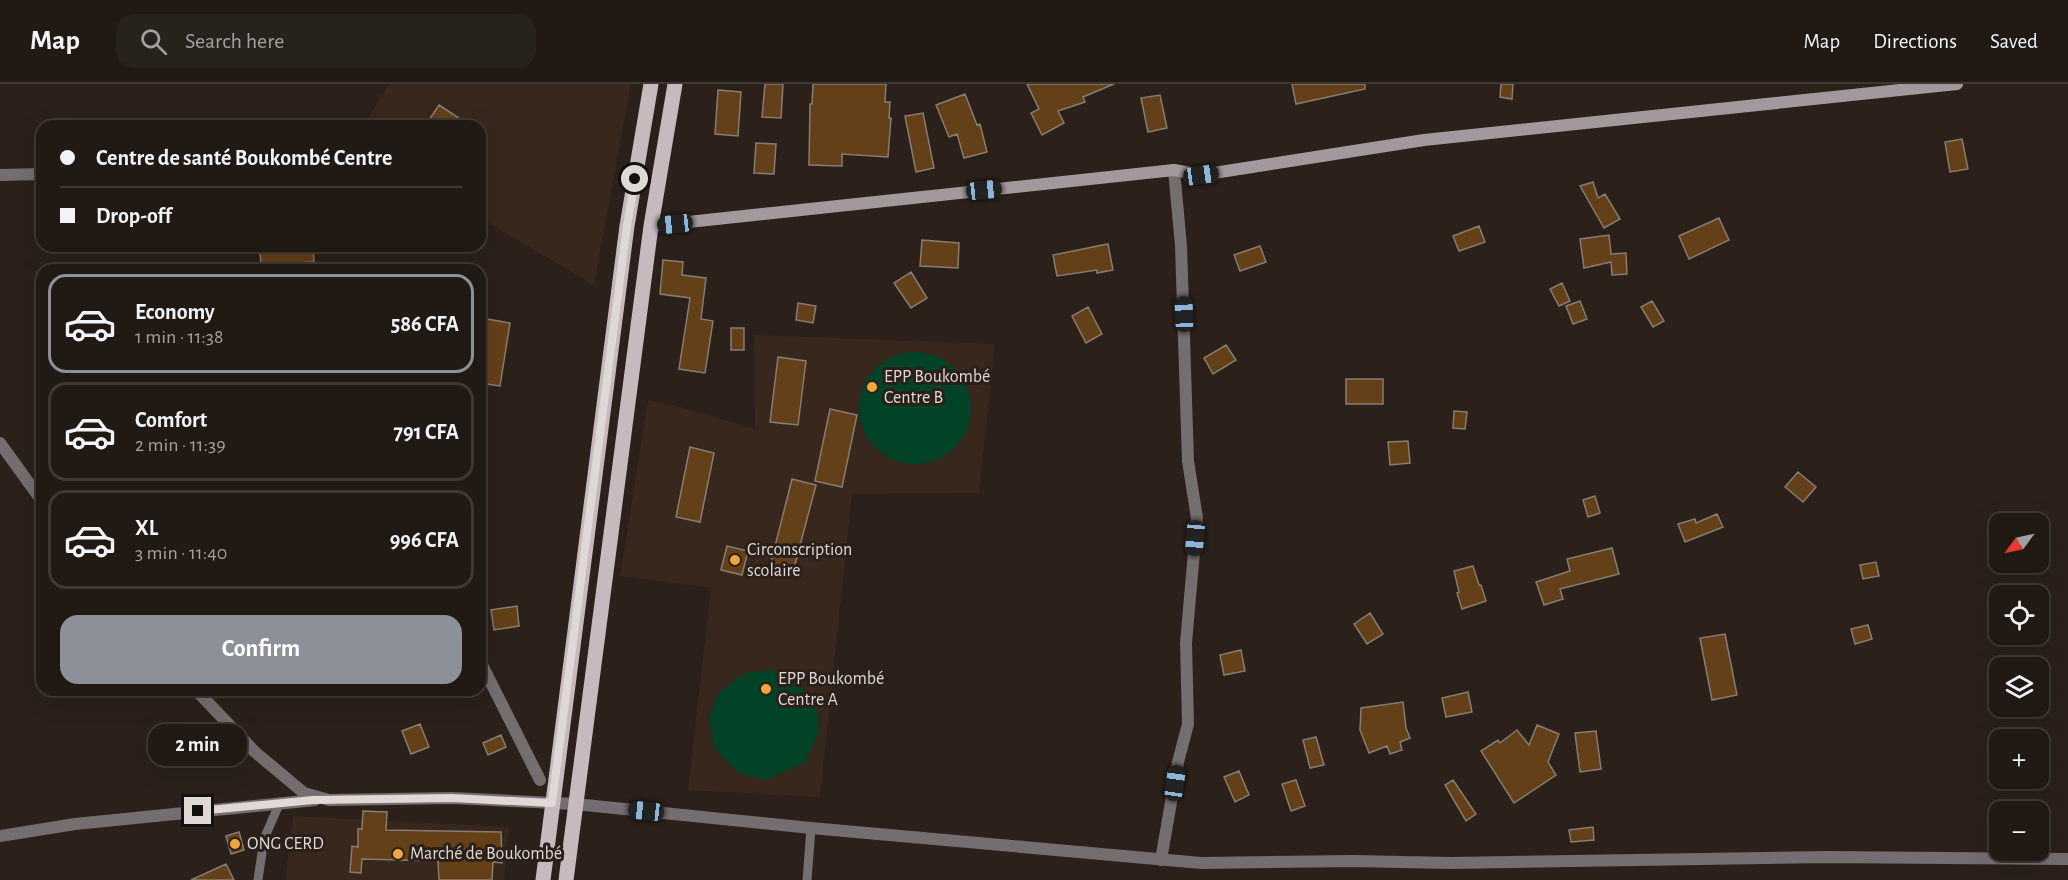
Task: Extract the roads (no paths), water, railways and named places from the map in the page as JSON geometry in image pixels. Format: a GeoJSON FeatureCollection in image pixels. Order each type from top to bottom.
{"type":"FeatureCollection","features":[{"type":"Feature","properties":{"kind":"main road"},"geometry":{"type":"LineString","coordinates":[[543,880],[627,226],[651,84]]}},
{"type":"Feature","properties":{"kind":"main road"},"geometry":{"type":"LineString","coordinates":[[566,880],[651,226],[675,84]]}},
{"type":"Feature","properties":{"kind":"street"},"geometry":{"type":"LineString","coordinates":[[651,226],[1174,170],[1201,175],[1424,140],[1957,84]]}},
{"type":"Feature","properties":{"kind":"street"},"geometry":{"type":"LineString","coordinates":[[1161,860],[1178,762],[1188,724],[1186,644],[1197,518],[1188,461],[1181,246],[1174,170]]}},
{"type":"Feature","properties":{"kind":"street"},"geometry":{"type":"LineString","coordinates":[[0,175],[36,174]]}},
{"type":"Feature","properties":{"kind":"street"},"geometry":{"type":"LineString","coordinates":[[0,443],[36,493]]}},
{"type":"Feature","properties":{"kind":"street"},"geometry":{"type":"LineString","coordinates":[[486,673],[540,780]]}},
{"type":"Feature","properties":{"kind":"street"},"geometry":{"type":"LineString","coordinates":[[202,696],[255,752],[304,793],[329,800]]}},
{"type":"Feature","properties":{"kind":"street"},"geometry":{"type":"LineString","coordinates":[[0,836],[75,824],[280,802],[452,798],[575,804],[1201,863],[1353,861],[1451,863],[1827,856],[2068,859]]}},
{"type":"Feature","properties":{"kind":"lane"},"geometry":{"type":"LineString","coordinates":[[258,880],[264,839],[280,802]]}},
{"type":"Feature","properties":{"kind":"lane"},"geometry":{"type":"LineString","coordinates":[[807,880],[811,828]]}},
{"type":"Feature","properties":{"kind":"place","name":"EPP Boukombé Centre B"},"geometry":{"type":"Point","coordinates":[872,387]}},
{"type":"Feature","properties":{"kind":"place","name":"Circonscription scolaire"},"geometry":{"type":"Point","coordinates":[735,560]}},
{"type":"Feature","properties":{"kind":"place","name":"EPP Boukombé Centre A"},"geometry":{"type":"Point","coordinates":[766,689]}},
{"type":"Feature","properties":{"kind":"place","name":"ONG CERD"},"geometry":{"type":"Point","coordinates":[235,844]}},
{"type":"Feature","properties":{"kind":"place","name":"Marché de Boukombé"},"geometry":{"type":"Point","coordinates":[398,854]}}]}
